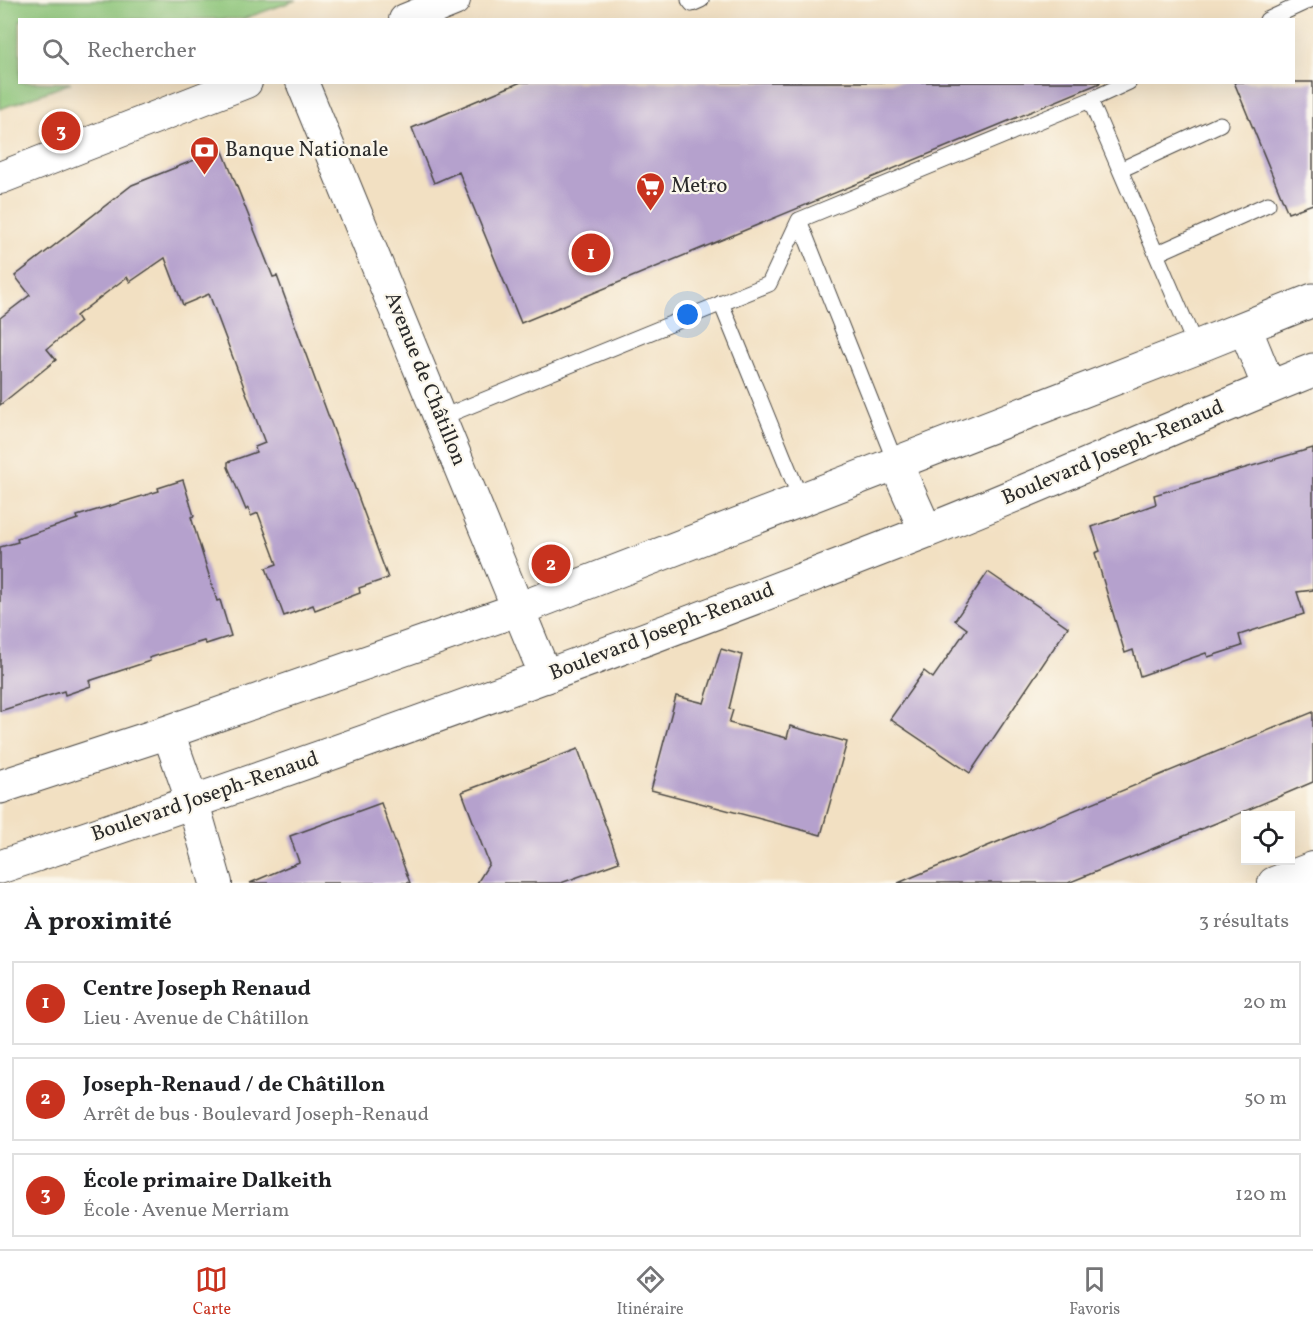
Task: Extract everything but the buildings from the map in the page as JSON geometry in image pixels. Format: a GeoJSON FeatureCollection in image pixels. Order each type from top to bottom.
{"type":"FeatureCollection","features":[{"type":"Feature","properties":{"kind":"street"},"geometry":{"type":"LineString","coordinates":[[410,18],[454,0]]}},
{"type":"Feature","properties":{"kind":"street"},"geometry":{"type":"LineString","coordinates":[[0,178],[241,84]]}},
{"type":"Feature","properties":{"kind":"street","name":"Avenue de Châtillon"},"geometry":{"type":"LineString","coordinates":[[303,84],[546,676]]}},
{"type":"Feature","properties":{"kind":"street"},"geometry":{"type":"LineString","coordinates":[[0,787],[168,732],[519,609],[1313,300]]}},
{"type":"Feature","properties":{"kind":"street"},"geometry":{"type":"LineString","coordinates":[[1245,328],[1269,387]]}},
{"type":"Feature","properties":{"kind":"street","name":"Boulevard Joseph-Renaud"},"geometry":{"type":"LineString","coordinates":[[0,867],[193,803],[546,676],[926,531],[1313,369]]}},
{"type":"Feature","properties":{"kind":"street"},"geometry":{"type":"LineString","coordinates":[[896,464],[926,531]]}},
{"type":"Feature","properties":{"kind":"street"},"geometry":{"type":"LineString","coordinates":[[168,732],[193,803],[216,883]]}},
{"type":"Feature","properties":{"kind":"street"},"geometry":{"type":"LineString","coordinates":[[1274,883],[1313,868]]}},
{"type":"Feature","properties":{"kind":"lane"},"geometry":{"type":"LineString","coordinates":[[1271,18],[1310,0]]}},
{"type":"Feature","properties":{"kind":"lane"},"geometry":{"type":"LineString","coordinates":[[440,418],[769,284],[799,220],[1126,84]]}},
{"type":"Feature","properties":{"kind":"lane"},"geometry":{"type":"LineString","coordinates":[[1090,100],[1196,347]]}},
{"type":"Feature","properties":{"kind":"lane"},"geometry":{"type":"LineString","coordinates":[[1120,170],[1220,124]]}},
{"type":"Feature","properties":{"kind":"lane"},"geometry":{"type":"LineString","coordinates":[[1156,254],[1268,204]]}},
{"type":"Feature","properties":{"kind":"lane"},"geometry":{"type":"LineString","coordinates":[[799,220],[896,464]]}},
{"type":"Feature","properties":{"kind":"lane"},"geometry":{"type":"LineString","coordinates":[[721,303],[801,500]]}},
{"type":"Feature","properties":{"kind":"green space"},"geometry":{"type":"Polygon","coordinates":[[[0,0],[296,0],[246,18],[18,18],[18,84],[68,84],[0,109],[0,0]]]}},
{"type":"Feature","properties":{"kind":"place","name":"École primaire Dalkeith"},"geometry":{"type":"Point","coordinates":[61,131]}},
{"type":"Feature","properties":{"kind":"place","name":"Banque Nationale"},"geometry":{"type":"Point","coordinates":[204,176]}},
{"type":"Feature","properties":{"kind":"place","name":"Metro"},"geometry":{"type":"Point","coordinates":[650,212]}},
{"type":"Feature","properties":{"kind":"place","name":"Centre Joseph Renaud"},"geometry":{"type":"Point","coordinates":[591,253]}},
{"type":"Feature","properties":{"kind":"place","name":"Joseph-Renaud / de Châtillon"},"geometry":{"type":"Point","coordinates":[551,564]}}]}
